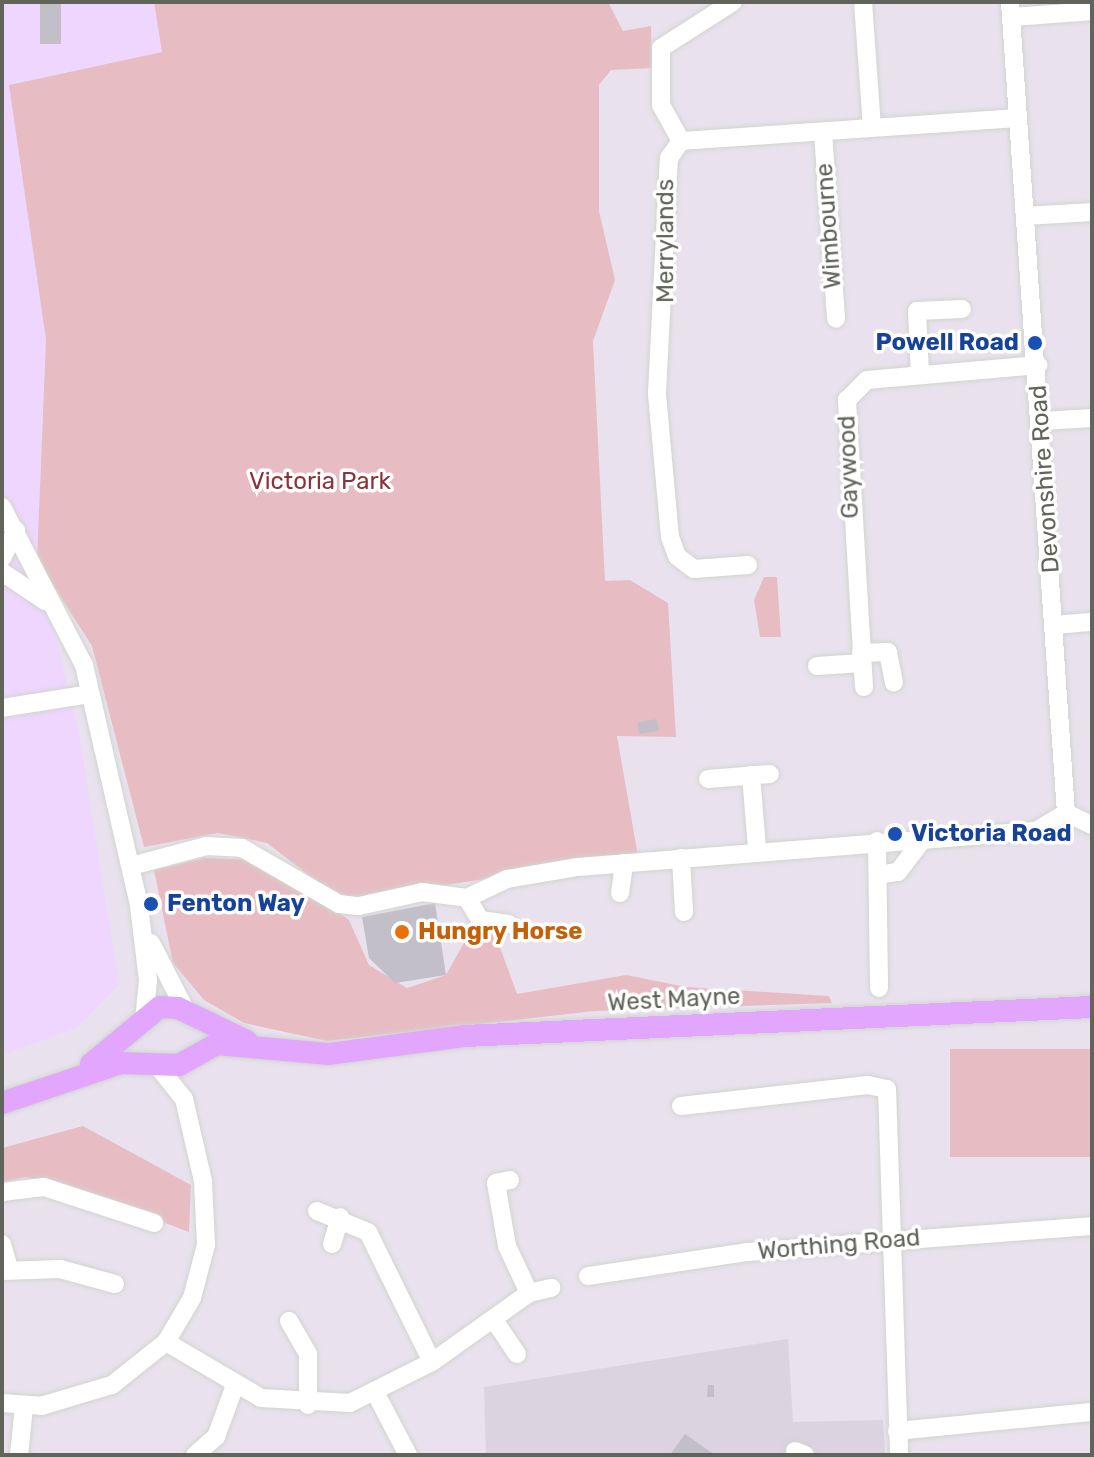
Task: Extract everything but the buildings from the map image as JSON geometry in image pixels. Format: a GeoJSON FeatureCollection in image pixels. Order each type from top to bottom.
{"type":"FeatureCollection","features":[{"type":"Feature","properties":{"kind":"main road","name":"West Mayne"},"geometry":{"type":"LineString","coordinates":[[64,1078],[115,1048],[160,1007],[186,1011],[260,1045]]}},
{"type":"Feature","properties":{"kind":"main road","name":"West Mayne"},"geometry":{"type":"LineString","coordinates":[[2,1103],[64,1078],[121,1063],[179,1065],[217,1044],[260,1045],[342,1054],[465,1036],[1092,1007]]}},
{"type":"Feature","properties":{"kind":"main road"},"geometry":{"type":"LineString","coordinates":[[186,1011],[200,1030],[196,1053]]}},
{"type":"Feature","properties":{"kind":"main road"},"geometry":{"type":"LineString","coordinates":[[144,1020],[142,1048],[155,1063]]}},
{"type":"Feature","properties":{"kind":"street"},"geometry":{"type":"LineString","coordinates":[[733,2],[661,48],[661,105],[681,141],[1016,118]]}},
{"type":"Feature","properties":{"kind":"street"},"geometry":{"type":"LineString","coordinates":[[863,2],[872,127]]}},
{"type":"Feature","properties":{"kind":"street"},"geometry":{"type":"LineString","coordinates":[[1011,9],[1092,11]]}},
{"type":"Feature","properties":{"kind":"street","name":"Devonshire Road"},"geometry":{"type":"LineString","coordinates":[[1011,9],[1016,118],[1038,365],[1066,813]]}},
{"type":"Feature","properties":{"kind":"street","name":"Wimbourne"},"geometry":{"type":"LineString","coordinates":[[823,132],[836,319]]}},
{"type":"Feature","properties":{"kind":"street","name":"Merrylands"},"geometry":{"type":"LineString","coordinates":[[681,141],[664,174],[661,211],[667,301],[657,393],[670,537],[677,556],[694,569],[748,565]]}},
{"type":"Feature","properties":{"kind":"street"},"geometry":{"type":"LineString","coordinates":[[1025,216],[1092,212]]}},
{"type":"Feature","properties":{"kind":"street"},"geometry":{"type":"LineString","coordinates":[[920,375],[917,311],[962,309]]}},
{"type":"Feature","properties":{"kind":"street","name":"Gaywood"},"geometry":{"type":"LineString","coordinates":[[864,687],[847,400],[867,380],[1038,365]]}},
{"type":"Feature","properties":{"kind":"street"},"geometry":{"type":"LineString","coordinates":[[1041,421],[1092,418]]}},
{"type":"Feature","properties":{"kind":"street"},"geometry":{"type":"LineString","coordinates":[[2,507],[15,523],[53,608],[79,647],[139,906],[148,980],[144,1020]]}},
{"type":"Feature","properties":{"kind":"street"},"geometry":{"type":"LineString","coordinates":[[2,558],[15,541],[15,523]]}},
{"type":"Feature","properties":{"kind":"street"},"geometry":{"type":"LineString","coordinates":[[2,572],[53,608]]}},
{"type":"Feature","properties":{"kind":"street"},"geometry":{"type":"LineString","coordinates":[[1055,625],[1092,622]]}},
{"type":"Feature","properties":{"kind":"street"},"geometry":{"type":"LineString","coordinates":[[817,666],[888,652],[894,682]]}},
{"type":"Feature","properties":{"kind":"street"},"geometry":{"type":"LineString","coordinates":[[2,708],[90,694]]}},
{"type":"Feature","properties":{"kind":"street"},"geometry":{"type":"LineString","coordinates":[[708,779],[770,774]]}},
{"type":"Feature","properties":{"kind":"street"},"geometry":{"type":"LineString","coordinates":[[751,775],[757,848]]}},
{"type":"Feature","properties":{"kind":"street"},"geometry":{"type":"LineString","coordinates":[[131,866],[206,846],[242,848],[339,904],[422,892],[467,898],[507,879],[757,848],[1036,831],[1066,813],[1092,825]]}},
{"type":"Feature","properties":{"kind":"street"},"geometry":{"type":"LineString","coordinates":[[878,875],[898,872],[924,838]]}},
{"type":"Feature","properties":{"kind":"street"},"geometry":{"type":"LineString","coordinates":[[877,841],[879,988]]}},
{"type":"Feature","properties":{"kind":"street"},"geometry":{"type":"LineString","coordinates":[[681,858],[684,912]]}},
{"type":"Feature","properties":{"kind":"street"},"geometry":{"type":"LineString","coordinates":[[620,893],[624,863]]}},
{"type":"Feature","properties":{"kind":"street"},"geometry":{"type":"LineString","coordinates":[[467,898],[480,920],[509,924]]}},
{"type":"Feature","properties":{"kind":"street"},"geometry":{"type":"LineString","coordinates":[[139,906],[169,989],[186,1011]]}},
{"type":"Feature","properties":{"kind":"street"},"geometry":{"type":"LineString","coordinates":[[2,1403],[24,1407],[112,1385],[166,1342],[192,1298],[206,1245],[188,1109],[196,1053]]}},
{"type":"Feature","properties":{"kind":"street"},"geometry":{"type":"LineString","coordinates":[[155,1063],[188,1109]]}},
{"type":"Feature","properties":{"kind":"street"},"geometry":{"type":"LineString","coordinates":[[681,1106],[868,1085],[887,1089],[899,1455]]}},
{"type":"Feature","properties":{"kind":"street"},"geometry":{"type":"LineString","coordinates":[[495,1183],[507,1246],[529,1293]]}},
{"type":"Feature","properties":{"kind":"street"},"geometry":{"type":"LineString","coordinates":[[2,1192],[44,1187],[154,1223]]}},
{"type":"Feature","properties":{"kind":"street"},"geometry":{"type":"LineString","coordinates":[[317,1211],[340,1217],[368,1232],[381,1250],[432,1362]]}},
{"type":"Feature","properties":{"kind":"street"},"geometry":{"type":"LineString","coordinates":[[332,1244],[340,1217]]}},
{"type":"Feature","properties":{"kind":"street","name":"Worthing Road"},"geometry":{"type":"LineString","coordinates":[[588,1276],[893,1240],[1092,1226]]}},
{"type":"Feature","properties":{"kind":"street"},"geometry":{"type":"LineString","coordinates":[[2,1244],[5,1270],[60,1269],[115,1284]]}},
{"type":"Feature","properties":{"kind":"street"},"geometry":{"type":"LineString","coordinates":[[166,1342],[234,1388],[308,1405],[377,1396],[494,1320],[529,1293],[551,1288]]}},
{"type":"Feature","properties":{"kind":"street"},"geometry":{"type":"LineString","coordinates":[[494,1320],[517,1354]]}},
{"type":"Feature","properties":{"kind":"street"},"geometry":{"type":"LineString","coordinates":[[289,1321],[308,1354],[308,1405]]}},
{"type":"Feature","properties":{"kind":"street"},"geometry":{"type":"LineString","coordinates":[[205,1453],[234,1388]]}},
{"type":"Feature","properties":{"kind":"street"},"geometry":{"type":"LineString","coordinates":[[377,1396],[408,1455]]}},
{"type":"Feature","properties":{"kind":"street"},"geometry":{"type":"LineString","coordinates":[[19,1455],[24,1407]]}},
{"type":"Feature","properties":{"kind":"street"},"geometry":{"type":"LineString","coordinates":[[897,1431],[1092,1412]]}},
{"type":"Feature","properties":{"kind":"shaded area"},"geometry":{"type":"Polygon","coordinates":[[[2,2],[154,2],[162,52],[9,84],[46,340],[37,561],[79,733],[119,985],[77,1028],[2,1055],[2,2]]]}},
{"type":"Feature","properties":{"kind":"shaded area"},"geometry":{"type":"Polygon","coordinates":[[[788,1339],[793,1422],[883,1420],[885,1455],[486,1455],[484,1387],[788,1339]]]}},
{"type":"Feature","properties":{"kind":"green space","name":"Victoria Park"},"geometry":{"type":"Polygon","coordinates":[[[154,2],[608,2],[623,31],[651,26],[652,68],[611,70],[599,85],[599,211],[615,280],[593,341],[605,581],[630,580],[668,603],[676,737],[617,736],[638,856],[352,899],[337,897],[267,843],[218,833],[144,847],[92,646],[37,560],[46,340],[9,85],[162,52],[154,2]]]}},
{"type":"Feature","properties":{"kind":"green space"},"geometry":{"type":"Polygon","coordinates":[[[764,577],[777,577],[781,637],[760,637],[754,600],[764,577]]]}},
{"type":"Feature","properties":{"kind":"green space"},"geometry":{"type":"Polygon","coordinates":[[[204,858],[260,860],[296,883],[349,920],[369,965],[407,988],[446,975],[470,932],[494,931],[517,994],[626,975],[686,987],[829,996],[832,1003],[595,1011],[327,1041],[244,1023],[204,1000],[173,963],[154,870],[204,858]]]}},
{"type":"Feature","properties":{"kind":"green space"},"geometry":{"type":"Polygon","coordinates":[[[950,1049],[1092,1049],[1092,1157],[950,1157],[950,1049]]]}},
{"type":"Feature","properties":{"kind":"green space"},"geometry":{"type":"Polygon","coordinates":[[[83,1126],[191,1185],[189,1232],[81,1191],[25,1177],[2,1183],[2,1148],[83,1126]]]}},
{"type":"Feature","properties":{"kind":"place","name":"Powell Road"},"geometry":{"type":"Point","coordinates":[1035,343]}},
{"type":"Feature","properties":{"kind":"place","name":"Victoria Road"},"geometry":{"type":"Point","coordinates":[895,834]}},
{"type":"Feature","properties":{"kind":"place","name":"Fenton Way"},"geometry":{"type":"Point","coordinates":[151,904]}},
{"type":"Feature","properties":{"kind":"place","name":"Hungry Horse"},"geometry":{"type":"Point","coordinates":[402,932]}}]}
